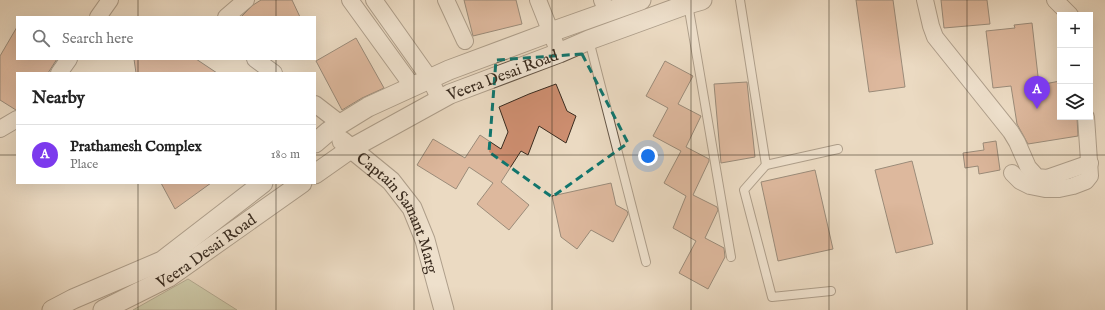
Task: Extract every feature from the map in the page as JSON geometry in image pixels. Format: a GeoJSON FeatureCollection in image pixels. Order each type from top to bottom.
{"type":"FeatureCollection","features":[{"type":"Feature","properties":{"kind":"street"},"geometry":{"type":"LineString","coordinates":[[99,16],[110,0]]}},
{"type":"Feature","properties":{"kind":"street"},"geometry":{"type":"LineString","coordinates":[[227,16],[246,0]]}},
{"type":"Feature","properties":{"kind":"street"},"geometry":{"type":"LineString","coordinates":[[350,0],[413,87]]}},
{"type":"Feature","properties":{"kind":"street"},"geometry":{"type":"LineString","coordinates":[[374,0],[430,79],[440,100]]}},
{"type":"Feature","properties":{"kind":"street"},"geometry":{"type":"LineString","coordinates":[[446,0],[465,41]]}},
{"type":"Feature","properties":{"kind":"street"},"geometry":{"type":"LineString","coordinates":[[538,0],[559,53]]}},
{"type":"Feature","properties":{"kind":"street"},"geometry":{"type":"LineString","coordinates":[[316,106],[329,133],[368,107],[449,70],[551,32],[604,6],[641,0]]}},
{"type":"Feature","properties":{"kind":"street"},"geometry":{"type":"LineString","coordinates":[[926,0],[934,37],[1011,132],[1028,167],[1037,177],[1047,178],[1090,163]]}},
{"type":"Feature","properties":{"kind":"street"},"geometry":{"type":"LineString","coordinates":[[1054,0],[1067,12]]}},
{"type":"Feature","properties":{"kind":"street","name":"Veera Desai Road"},"geometry":{"type":"LineString","coordinates":[[316,173],[352,148],[450,94],[559,53],[589,40],[695,2]]}},
{"type":"Feature","properties":{"kind":"street"},"geometry":{"type":"LineString","coordinates":[[61,72],[68,60]]}},
{"type":"Feature","properties":{"kind":"street"},"geometry":{"type":"LineString","coordinates":[[256,60],[273,72]]}},
{"type":"Feature","properties":{"kind":"street"},"geometry":{"type":"LineString","coordinates":[[0,129],[16,120]]}},
{"type":"Feature","properties":{"kind":"street"},"geometry":{"type":"LineString","coordinates":[[1012,173],[1020,182],[1045,189],[1059,189],[1086,181],[1090,176],[1086,120]]}},
{"type":"Feature","properties":{"kind":"street","name":"Captain Samant Marg"},"geometry":{"type":"LineString","coordinates":[[329,133],[352,148],[391,181],[412,208],[425,240],[444,310]]}},
{"type":"Feature","properties":{"kind":"street"},"geometry":{"type":"LineString","coordinates":[[52,310],[162,261],[175,262],[262,184]]}},
{"type":"Feature","properties":{"kind":"street","name":"Veera Desai Road"},"geometry":{"type":"LineString","coordinates":[[103,310],[169,277],[175,262],[300,184]]}},
{"type":"Feature","properties":{"kind":"lane"},"geometry":{"type":"LineString","coordinates":[[740,0],[766,165]]}},
{"type":"Feature","properties":{"kind":"lane"},"geometry":{"type":"LineString","coordinates":[[695,2],[731,257]]}},
{"type":"Feature","properties":{"kind":"lane"},"geometry":{"type":"LineString","coordinates":[[589,40],[646,262]]}},
{"type":"Feature","properties":{"kind":"lane"},"geometry":{"type":"LineString","coordinates":[[831,291],[772,297],[744,190],[766,165],[838,149]]}},
{"type":"Feature","properties":{"kind":"highlighted area"},"geometry":{"type":"Polygon","coordinates":[[[582,54],[628,143],[552,197],[489,152],[496,60],[582,54]]]}},
{"type":"Feature","properties":{"kind":"green space"},"geometry":{"type":"Polygon","coordinates":[[[188,279],[237,310],[133,310],[188,279]]]}},
{"type":"Feature","properties":{"kind":"building"},"geometry":{"type":"Polygon","coordinates":[[[261,0],[292,0],[300,16],[242,16],[253,5],[261,0]]]}},
{"type":"Feature","properties":{"kind":"building"},"geometry":{"type":"Polygon","coordinates":[[[464,0],[516,0],[522,24],[473,36],[464,0]]]}},
{"type":"Feature","properties":{"kind":"building"},"geometry":{"type":"Polygon","coordinates":[[[856,0],[893,0],[905,87],[869,92],[856,0]]]}},
{"type":"Feature","properties":{"kind":"building"},"geometry":{"type":"Polygon","coordinates":[[[941,0],[987,0],[990,24],[944,28],[941,0]]]}},
{"type":"Feature","properties":{"kind":"building"},"geometry":{"type":"Polygon","coordinates":[[[1032,23],[1039,85],[1057,82],[1057,120],[1077,120],[1078,136],[1028,144],[1017,124],[1011,86],[993,88],[986,31],[1015,28],[1014,25],[1032,23]]]}},
{"type":"Feature","properties":{"kind":"building"},"geometry":{"type":"Polygon","coordinates":[[[16,29],[16,60],[56,60],[49,72],[16,72],[16,110],[0,100],[0,56],[16,29]]]}},
{"type":"Feature","properties":{"kind":"building"},"geometry":{"type":"Polygon","coordinates":[[[356,38],[384,88],[362,98],[342,110],[316,61],[356,38]]]}},
{"type":"Feature","properties":{"kind":"building"},"geometry":{"type":"Polygon","coordinates":[[[134,60],[198,60],[216,72],[136,72],[134,60]]]}},
{"type":"Feature","properties":{"kind":"building"},"geometry":{"type":"Polygon","coordinates":[[[665,61],[693,76],[678,104],[701,116],[686,147],[709,159],[709,161],[693,195],[717,207],[718,210],[705,238],[724,248],[725,257],[708,289],[679,273],[696,241],[673,228],[686,196],[664,183],[681,151],[653,136],[668,108],[646,96],[665,61]]]}},
{"type":"Feature","properties":{"kind":"building"},"geometry":{"type":"Polygon","coordinates":[[[747,82],[755,157],[721,163],[714,84],[747,82]]]}},
{"type":"Feature","properties":{"kind":"building"},"geometry":{"type":"Polygon","coordinates":[[[556,84],[567,111],[576,116],[566,143],[539,126],[528,155],[521,151],[501,182],[529,205],[509,230],[477,204],[493,183],[469,167],[456,189],[417,165],[433,139],[465,158],[480,135],[501,149],[508,132],[499,107],[556,84]]]}},
{"type":"Feature","properties":{"kind":"building"},"geometry":{"type":"Polygon","coordinates":[[[996,141],[1000,170],[979,174],[978,166],[965,168],[963,153],[984,150],[983,143],[996,141]]]}},
{"type":"Feature","properties":{"kind":"building"},"geometry":{"type":"Polygon","coordinates":[[[912,161],[933,244],[896,253],[875,170],[912,161]]]}},
{"type":"Feature","properties":{"kind":"building"},"geometry":{"type":"Polygon","coordinates":[[[815,170],[833,249],[778,261],[761,182],[815,170]]]}},
{"type":"Feature","properties":{"kind":"building"},"geometry":{"type":"Polygon","coordinates":[[[611,183],[616,205],[627,211],[628,214],[613,242],[591,230],[577,249],[561,237],[552,196],[611,183]]]}},
{"type":"Feature","properties":{"kind":"building"},"geometry":{"type":"Polygon","coordinates":[[[162,184],[210,184],[175,209],[162,184]]]}},
{"type":"Feature","properties":{"kind":"place","name":"Prathamesh Complex"},"geometry":{"type":"Point","coordinates":[1037,109]}}]}
